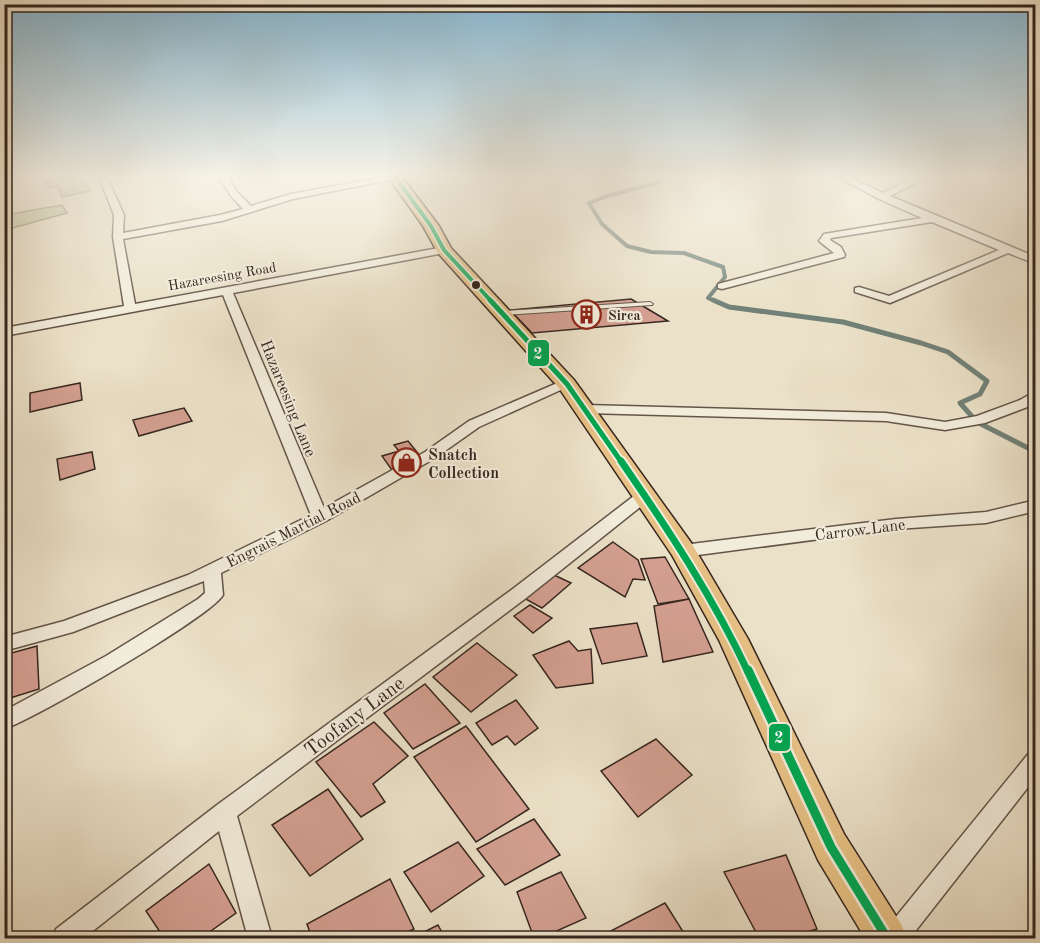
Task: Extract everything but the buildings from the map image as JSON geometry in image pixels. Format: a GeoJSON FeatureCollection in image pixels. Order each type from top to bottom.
{"type":"FeatureCollection","features":[{"type":"Feature","properties":{"kind":"main road"},"geometry":{"type":"LineString","coordinates":[[427,221],[444,250],[567,384],[683,551],[733,639],[831,848],[887,939]]}},
{"type":"Feature","properties":{"kind":"street"},"geometry":{"type":"LineString","coordinates":[[119,221],[118,237],[130,307]]}},
{"type":"Feature","properties":{"kind":"street"},"geometry":{"type":"LineString","coordinates":[[118,237],[206,221]]}},
{"type":"Feature","properties":{"kind":"street"},"geometry":{"type":"LineString","coordinates":[[722,286],[840,255],[837,249],[824,241],[828,236],[919,221]]}},
{"type":"Feature","properties":{"kind":"street"},"geometry":{"type":"LineString","coordinates":[[936,221],[1035,261]]}},
{"type":"Feature","properties":{"kind":"street","name":"Hazareesing Road"},"geometry":{"type":"LineString","coordinates":[[4,332],[444,250]]}},
{"type":"Feature","properties":{"kind":"street"},"geometry":{"type":"LineString","coordinates":[[859,290],[890,300],[1007,250]]}},
{"type":"Feature","properties":{"kind":"street","name":"Hazareesing Lane"},"geometry":{"type":"LineString","coordinates":[[227,291],[320,517]]}},
{"type":"Feature","properties":{"kind":"street","name":"Engrais Martial Road"},"geometry":{"type":"LineString","coordinates":[[4,644],[67,627],[212,570],[320,517],[430,455],[474,424],[567,384]]}},
{"type":"Feature","properties":{"kind":"street"},"geometry":{"type":"LineString","coordinates":[[586,409],[886,417],[945,426],[980,420],[1025,403],[1035,395]]}},
{"type":"Feature","properties":{"kind":"street","name":"Toofany Lane"},"geometry":{"type":"LineString","coordinates":[[65,939],[225,812],[520,593],[644,496]]}},
{"type":"Feature","properties":{"kind":"street","name":"Carrow Lane"},"geometry":{"type":"LineString","coordinates":[[683,551],[897,524],[982,517],[1022,511],[1035,505]]}},
{"type":"Feature","properties":{"kind":"street"},"geometry":{"type":"LineString","coordinates":[[4,721],[113,661],[204,604],[214,595],[212,570]]}},
{"type":"Feature","properties":{"kind":"street"},"geometry":{"type":"LineString","coordinates":[[895,939],[1035,760]]}},
{"type":"Feature","properties":{"kind":"street"},"geometry":{"type":"LineString","coordinates":[[225,812],[260,939]]}},
{"type":"Feature","properties":{"kind":"lane"},"geometry":{"type":"LineString","coordinates":[[502,313],[650,304]]}},
{"type":"Feature","properties":{"kind":"green space"},"geometry":{"type":"Polygon","coordinates":[[[5,221],[38,221],[5,230],[5,221]]]}},
{"type":"Feature","properties":{"kind":"waterway"},"geometry":{"type":"LineString","coordinates":[[600,221],[627,246],[651,252],[684,253],[723,267],[725,277],[708,298],[717,302]]}},
{"type":"Feature","properties":{"kind":"waterway"},"geometry":{"type":"LineString","coordinates":[[713,300],[729,307],[843,322],[948,352],[987,381],[980,394],[960,403],[977,422],[1036,452]]}},
{"type":"Feature","properties":{"kind":"transit line","name":"2"},"geometry":{"type":"LineString","coordinates":[[427,221],[444,250],[567,384],[683,551],[733,639],[831,847],[887,938]]}},
{"type":"Feature","properties":{"kind":"place","name":"Sirca"},"geometry":{"type":"Point","coordinates":[587,315]}},
{"type":"Feature","properties":{"kind":"place","name":"Snatch Collection"},"geometry":{"type":"Point","coordinates":[407,463]}}]}
